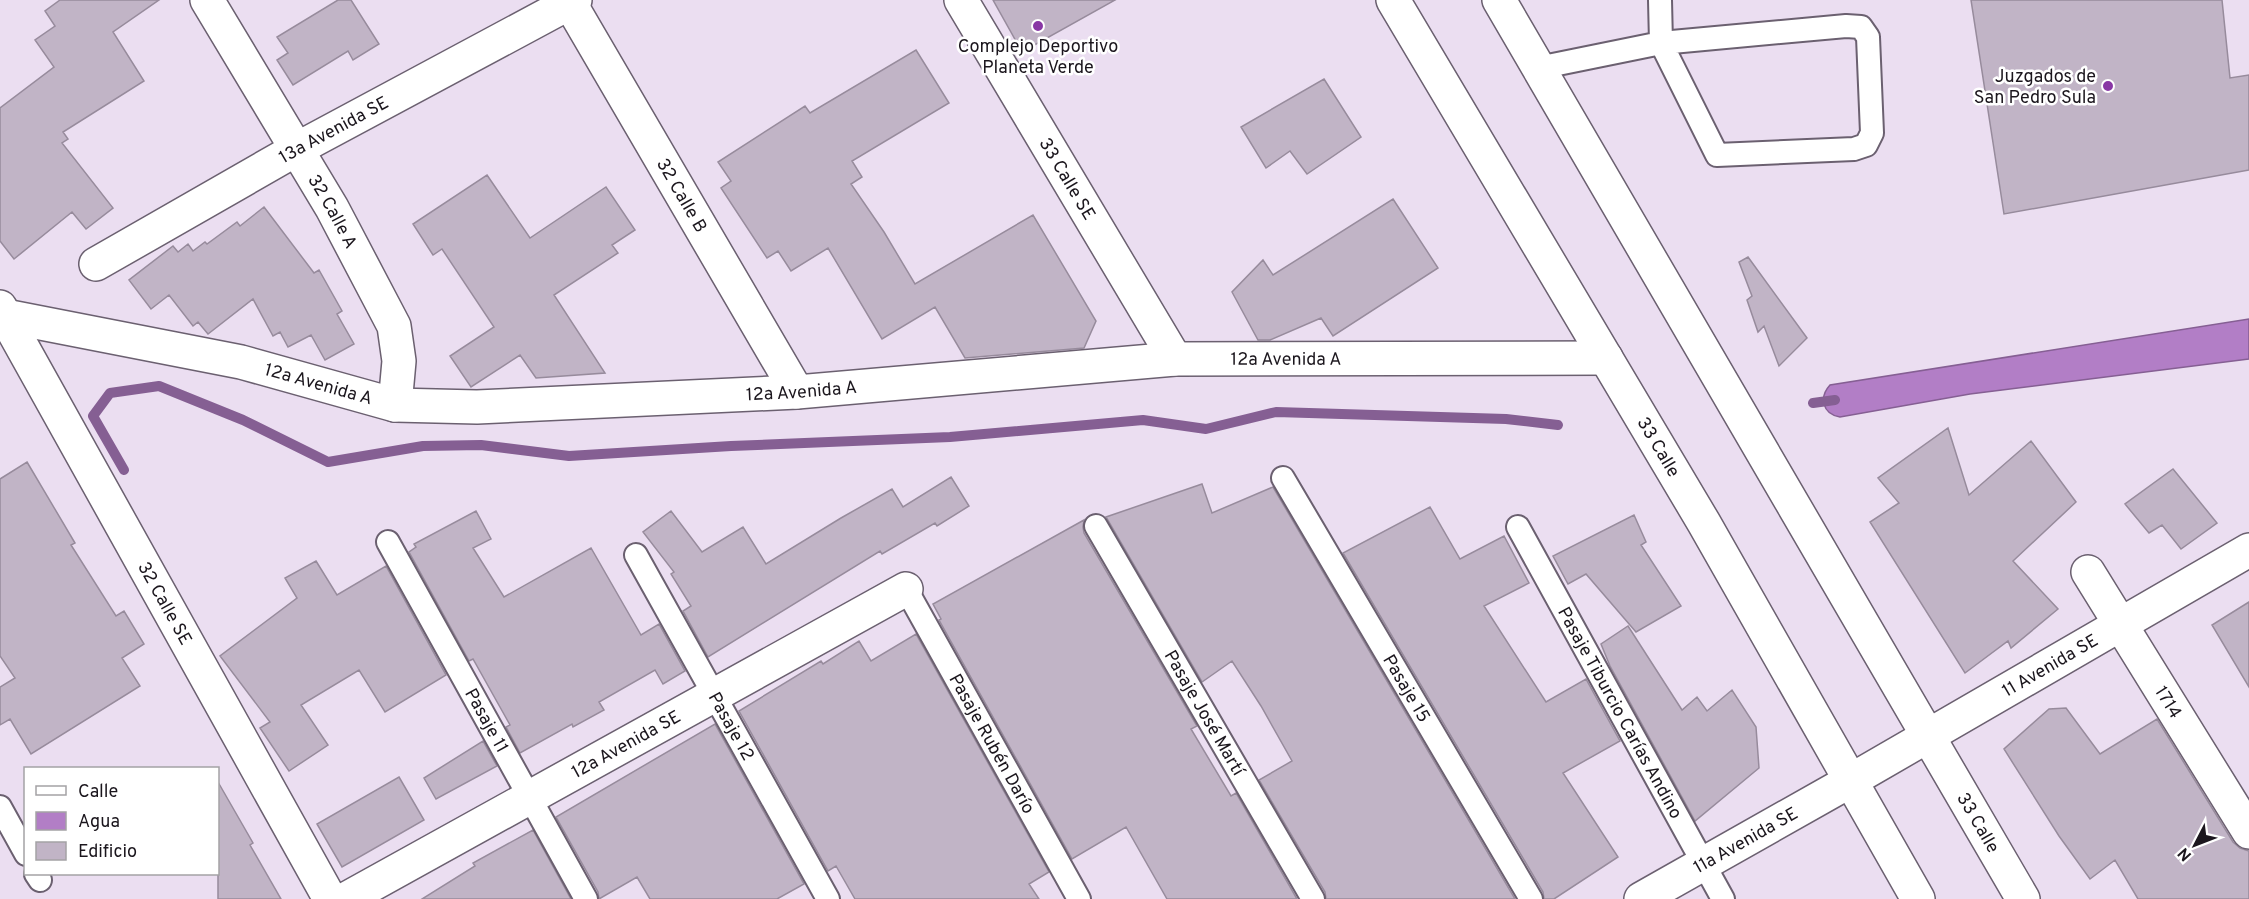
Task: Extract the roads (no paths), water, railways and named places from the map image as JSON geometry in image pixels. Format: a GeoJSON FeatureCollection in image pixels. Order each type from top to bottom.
{"type":"FeatureCollection","features":[{"type":"Feature","properties":{"kind":"street","name":"32 Calle A"},"geometry":{"type":"LineString","coordinates":[[207,0],[332,208],[394,326],[399,361],[395,405]]}},
{"type":"Feature","properties":{"kind":"street","name":"33 Calle SE"},"geometry":{"type":"LineString","coordinates":[[961,0],[1174,359]]}},
{"type":"Feature","properties":{"kind":"street","name":"33 Calle"},"geometry":{"type":"LineString","coordinates":[[1393,0],[1704,523],[1918,899]]}},
{"type":"Feature","properties":{"kind":"street","name":"33 Calle"},"geometry":{"type":"LineString","coordinates":[[1499,0],[2023,899]]}},
{"type":"Feature","properties":{"kind":"street","name":"13a Avenida SE"},"geometry":{"type":"LineString","coordinates":[[96,264],[297,149],[571,1]]}},
{"type":"Feature","properties":{"kind":"street","name":"32 Calle B"},"geometry":{"type":"LineString","coordinates":[[571,1],[797,392]]}},
{"type":"Feature","properties":{"kind":"street","name":"12a Avenida A"},"geometry":{"type":"LineString","coordinates":[[2,314],[241,363],[395,405],[477,407],[797,392],[1174,359],[1606,358]]}},
{"type":"Feature","properties":{"kind":"street","name":"32 Calle SE"},"geometry":{"type":"LineString","coordinates":[[2,314],[330,899]]}},
{"type":"Feature","properties":{"kind":"street","name":"11 Avenida SE"},"geometry":{"type":"LineString","coordinates":[[1850,782],[2249,550]]}},
{"type":"Feature","properties":{"kind":"street","name":"1714"},"geometry":{"type":"LineString","coordinates":[[2088,572],[2249,832]]}},
{"type":"Feature","properties":{"kind":"street","name":"12a Avenida SE"},"geometry":{"type":"LineString","coordinates":[[346,899],[906,589]]}},
{"type":"Feature","properties":{"kind":"street","name":"11a Avenida SE"},"geometry":{"type":"LineString","coordinates":[[1641,899],[1850,782]]}},
{"type":"Feature","properties":{"kind":"lane"},"geometry":{"type":"LineString","coordinates":[[1538,68],[1661,43],[1846,26],[1861,27],[1868,36],[1872,133],[1866,145],[1854,149],[1717,155],[1661,43],[1660,0]]}},
{"type":"Feature","properties":{"kind":"lane","name":"Pasaje 15"},"geometry":{"type":"LineString","coordinates":[[1283,478],[1531,899]]}},
{"type":"Feature","properties":{"kind":"lane","name":"Pasaje José Martí"},"geometry":{"type":"LineString","coordinates":[[1096,526],[1313,899]]}},
{"type":"Feature","properties":{"kind":"lane","name":"Pasaje Tiburcio Carías Andino"},"geometry":{"type":"LineString","coordinates":[[1518,527],[1723,899]]}},
{"type":"Feature","properties":{"kind":"lane","name":"Pasaje 11"},"geometry":{"type":"LineString","coordinates":[[388,542],[586,899]]}},
{"type":"Feature","properties":{"kind":"lane","name":"Pasaje 12"},"geometry":{"type":"LineString","coordinates":[[636,555],[828,899]]}},
{"type":"Feature","properties":{"kind":"lane","name":"Pasaje Rubén Darío"},"geometry":{"type":"LineString","coordinates":[[906,589],[1079,899]]}},
{"type":"Feature","properties":{"kind":"lane"},"geometry":{"type":"LineString","coordinates":[[0,807],[24,850]]}},
{"type":"Feature","properties":{"kind":"water"},"geometry":{"type":"Polygon","coordinates":[[[2249,319],[2249,359],[1970,394],[1840,417],[1829,412],[1824,404],[1824,395],[1830,385],[2249,319]]]}},
{"type":"Feature","properties":{"kind":"waterway"},"geometry":{"type":"LineString","coordinates":[[124,470],[93,416],[110,393],[159,386],[243,420],[328,462],[423,446],[481,445],[569,456],[731,446],[950,437],[1143,420],[1206,429],[1276,412],[1506,419],[1558,425]]}},
{"type":"Feature","properties":{"kind":"waterway"},"geometry":{"type":"LineString","coordinates":[[1813,403],[1835,400]]}},
{"type":"Feature","properties":{"kind":"place","name":"Complejo Deportivo Planeta Verde"},"geometry":{"type":"Point","coordinates":[1038,26]}},
{"type":"Feature","properties":{"kind":"place","name":"Juzgados de San Pedro Sula"},"geometry":{"type":"Point","coordinates":[2108,86]}}]}
